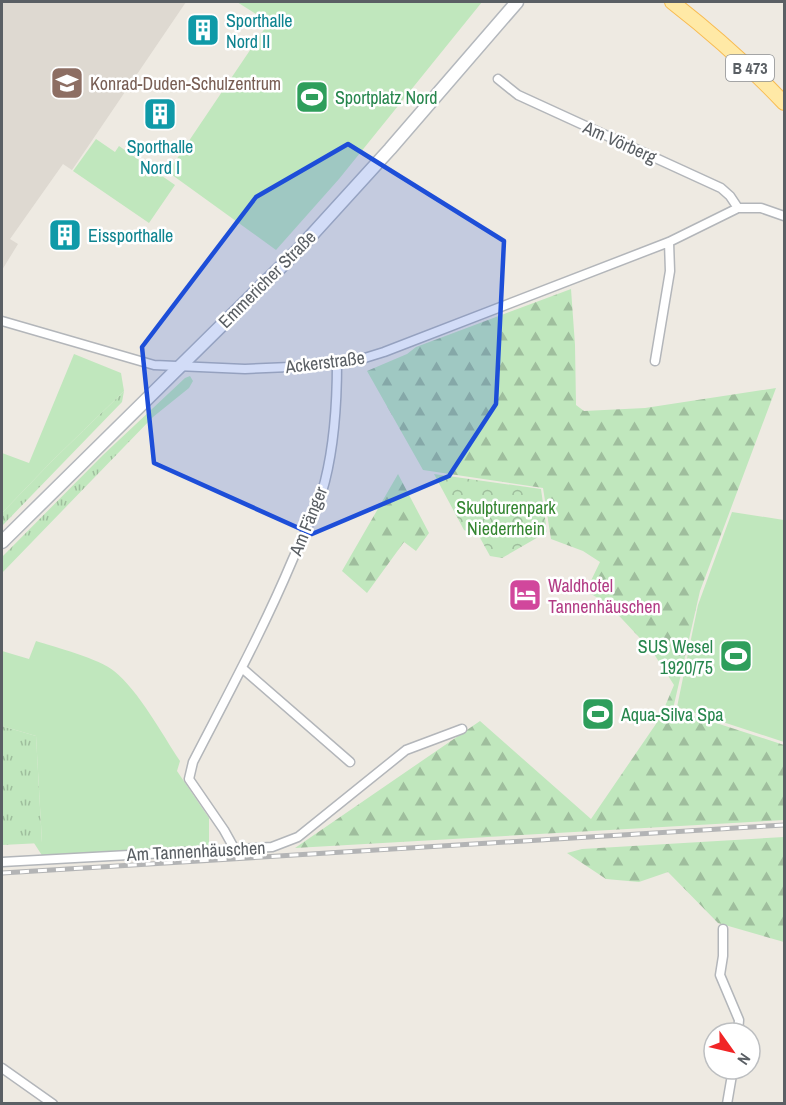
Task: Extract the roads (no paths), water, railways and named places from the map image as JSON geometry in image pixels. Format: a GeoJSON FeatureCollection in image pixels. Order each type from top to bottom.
{"type":"FeatureCollection","features":[{"type":"Feature","properties":{"kind":"main road","name":"Emmericher Straße"},"geometry":{"type":"LineString","coordinates":[[2,542],[299,249],[412,124],[517,2]]}},
{"type":"Feature","properties":{"kind":"main road","name":"B 473"},"geometry":{"type":"LineString","coordinates":[[672,2],[714,35],[760,77],[784,104]]}},
{"type":"Feature","properties":{"kind":"street","name":"Am Vörberg"},"geometry":{"type":"LineString","coordinates":[[498,79],[518,95],[721,188],[738,208]]}},
{"type":"Feature","properties":{"kind":"street","name":"Ackerstraße"},"geometry":{"type":"LineString","coordinates":[[2,321],[154,365],[245,369],[314,366],[355,361],[384,352],[669,242],[738,208]]}},
{"type":"Feature","properties":{"kind":"street"},"geometry":{"type":"LineString","coordinates":[[738,208],[761,208],[784,216]]}},
{"type":"Feature","properties":{"kind":"street"},"geometry":{"type":"LineString","coordinates":[[655,361],[670,271],[669,242]]}},
{"type":"Feature","properties":{"kind":"street","name":"Am Fänger"},"geometry":{"type":"LineString","coordinates":[[234,848],[189,779],[193,762],[285,579],[324,483],[335,427],[337,363]]}},
{"type":"Feature","properties":{"kind":"street"},"geometry":{"type":"LineString","coordinates":[[242,668],[350,762]]}},
{"type":"Feature","properties":{"kind":"street","name":"Am Tannenhäuschen"},"geometry":{"type":"LineString","coordinates":[[2,862],[272,847],[298,837],[406,750],[462,729]]}},
{"type":"Feature","properties":{"kind":"street"},"geometry":{"type":"LineString","coordinates":[[723,929],[720,975],[739,1021]]}},
{"type":"Feature","properties":{"kind":"street"},"geometry":{"type":"LineString","coordinates":[[2,1068],[53,1104]]}},
{"type":"Feature","properties":{"kind":"street"},"geometry":{"type":"LineString","coordinates":[[728,1104],[731,1081]]}},
{"type":"Feature","properties":{"kind":"railway"},"geometry":{"type":"LineString","coordinates":[[2,873],[784,825]]}},
{"type":"Feature","properties":{"kind":"place","name":"Sporthalle Nord II"},"geometry":{"type":"Point","coordinates":[203,30]}},
{"type":"Feature","properties":{"kind":"place","name":"Konrad-Duden-Schulzentrum"},"geometry":{"type":"Point","coordinates":[67,83]}},
{"type":"Feature","properties":{"kind":"place","name":"Sportplatz Nord"},"geometry":{"type":"Point","coordinates":[312,97]}},
{"type":"Feature","properties":{"kind":"place","name":"Sporthalle Nord I"},"geometry":{"type":"Point","coordinates":[160,114]}},
{"type":"Feature","properties":{"kind":"place","name":"Eissporthalle"},"geometry":{"type":"Point","coordinates":[65,235]}},
{"type":"Feature","properties":{"kind":"place","name":"Waldhotel Tannenhäuschen"},"geometry":{"type":"Point","coordinates":[525,595]}},
{"type":"Feature","properties":{"kind":"place","name":"SUS Wesel 1920/75"},"geometry":{"type":"Point","coordinates":[736,656]}},
{"type":"Feature","properties":{"kind":"place","name":"Aqua-Silva Spa"},"geometry":{"type":"Point","coordinates":[598,714]}},
{"type":"Feature","properties":{"kind":"park label","name":"Skulpturenpark Niederrhein"},"geometry":{"type":"Point","coordinates":[506,517]}}]}
